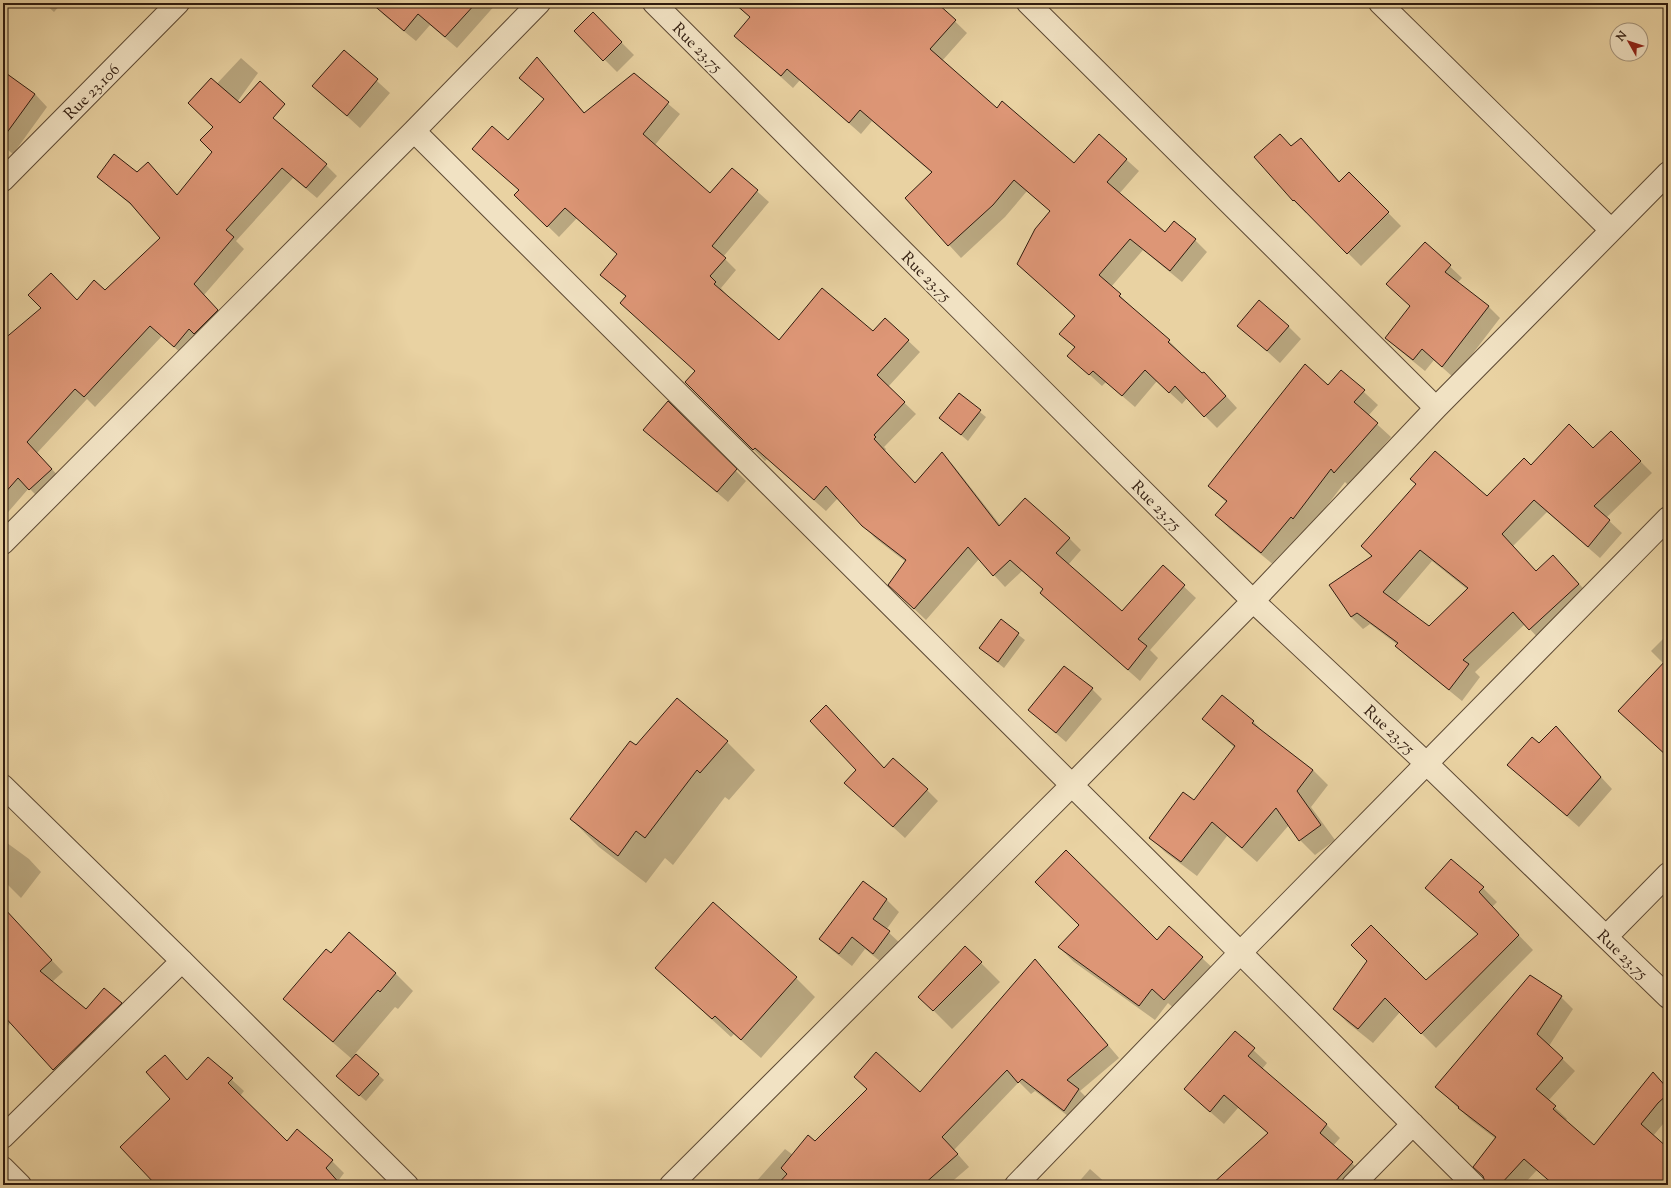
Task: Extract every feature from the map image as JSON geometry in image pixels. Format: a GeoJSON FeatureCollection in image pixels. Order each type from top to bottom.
{"type":"FeatureCollection","features":[{"type":"Feature","properties":{"kind":"street","name":"Rue 23.106"},"geometry":{"type":"LineString","coordinates":[[4,178],[178,3]]}},
{"type":"Feature","properties":{"kind":"street"},"geometry":{"type":"LineString","coordinates":[[3,543],[414,132],[539,3]]}},
{"type":"Feature","properties":{"kind":"street","name":"Rue 23.75"},"geometry":{"type":"LineString","coordinates":[[654,3],[1253,601],[1427,764],[1668,997]]}},
{"type":"Feature","properties":{"kind":"street"},"geometry":{"type":"LineString","coordinates":[[1028,3],[1436,408]]}},
{"type":"Feature","properties":{"kind":"street"},"geometry":{"type":"LineString","coordinates":[[1380,3],[1611,230]]}},
{"type":"Feature","properties":{"kind":"street"},"geometry":{"type":"LineString","coordinates":[[414,132],[1474,1185]]}},
{"type":"Feature","properties":{"kind":"street"},"geometry":{"type":"LineString","coordinates":[[671,1185],[1071,786],[1253,601],[1436,408],[1668,173]]}},
{"type":"Feature","properties":{"kind":"street"},"geometry":{"type":"LineString","coordinates":[[1016,1185],[1241,952],[1668,518]]}},
{"type":"Feature","properties":{"kind":"street"},"geometry":{"type":"LineString","coordinates":[[3,786],[182,961],[407,1185]]}},
{"type":"Feature","properties":{"kind":"street"},"geometry":{"type":"LineString","coordinates":[[1606,937],[1668,874]]}},
{"type":"Feature","properties":{"kind":"street"},"geometry":{"type":"LineString","coordinates":[[3,1137],[182,961]]}},
{"type":"Feature","properties":{"kind":"street"},"geometry":{"type":"LineString","coordinates":[[1353,1185],[1413,1124]]}},
{"type":"Feature","properties":{"kind":"street"},"geometry":{"type":"LineString","coordinates":[[3,1168],[20,1185]]}},
{"type":"Feature","properties":{"kind":"building"},"geometry":{"type":"Polygon","coordinates":[[[371,3],[476,3],[445,37],[418,14],[404,31],[371,3]]]}},
{"type":"Feature","properties":{"kind":"building"},"geometry":{"type":"Polygon","coordinates":[[[734,3],[937,3],[956,20],[930,49],[997,108],[1002,101],[1074,163],[1099,134],[1127,159],[1107,182],[1165,232],[1174,221],[1196,239],[1170,271],[1130,239],[1099,275],[1121,294],[1119,296],[1170,340],[1168,342],[1202,373],[1204,372],[1226,396],[1204,417],[1175,386],[1169,393],[1145,370],[1122,396],[1093,371],[1089,375],[1067,356],[1075,347],[1059,334],[1075,316],[1017,264],[1035,229],[1050,211],[1014,180],[993,205],[948,246],[905,198],[932,172],[860,110],[849,123],[787,69],[781,76],[734,36],[750,17],[734,3]]]}},
{"type":"Feature","properties":{"kind":"building"},"geometry":{"type":"Polygon","coordinates":[[[593,12],[622,42],[603,61],[574,31],[593,12]]]}},
{"type":"Feature","properties":{"kind":"building"},"geometry":{"type":"Polygon","coordinates":[[[344,50],[378,79],[347,116],[312,86],[344,50]]]}},
{"type":"Feature","properties":{"kind":"building"},"geometry":{"type":"Polygon","coordinates":[[[537,57],[584,113],[634,73],[669,102],[643,134],[710,193],[732,168],[758,190],[712,246],[726,258],[710,276],[716,282],[714,284],[779,340],[822,288],[873,331],[885,318],[909,340],[877,375],[905,402],[874,435],[876,437],[874,439],[915,483],[942,452],[999,526],[1025,498],[1070,538],[1056,553],[1122,611],[1163,565],[1185,585],[1138,639],[1147,646],[1128,670],[1040,593],[1043,589],[1010,560],[993,576],[968,547],[914,609],[888,585],[906,560],[862,526],[826,486],[814,500],[755,448],[753,450],[685,382],[695,371],[620,303],[626,296],[600,275],[617,254],[565,208],[547,227],[514,195],[519,190],[472,149],[492,126],[508,140],[544,99],[519,78],[537,57]]]}},
{"type":"Feature","properties":{"kind":"building"},"geometry":{"type":"Polygon","coordinates":[[[3,71],[35,94],[3,138],[3,71]]]}},
{"type":"Feature","properties":{"kind":"building"},"geometry":{"type":"Polygon","coordinates":[[[211,78],[240,103],[260,81],[285,104],[273,118],[327,164],[306,188],[282,168],[226,230],[234,237],[194,284],[218,310],[194,334],[189,329],[174,347],[150,326],[84,397],[75,389],[27,442],[52,469],[29,490],[18,478],[3,495],[3,340],[41,308],[28,295],[51,273],[77,300],[94,280],[105,290],[160,238],[130,203],[97,177],[114,154],[137,172],[148,162],[177,195],[212,152],[200,140],[213,127],[188,103],[211,78]]]}},
{"type":"Feature","properties":{"kind":"building"},"geometry":{"type":"Polygon","coordinates":[[[1280,134],[1291,146],[1301,138],[1339,182],[1349,172],[1389,212],[1347,254],[1294,200],[1293,201],[1254,157],[1280,134]]]}},
{"type":"Feature","properties":{"kind":"building"},"geometry":{"type":"Polygon","coordinates":[[[1425,242],[1451,265],[1445,272],[1489,306],[1442,367],[1422,349],[1413,360],[1385,338],[1410,306],[1386,284],[1425,242]]]}},
{"type":"Feature","properties":{"kind":"building"},"geometry":{"type":"Polygon","coordinates":[[[1259,300],[1289,326],[1267,351],[1237,326],[1259,300]]]}},
{"type":"Feature","properties":{"kind":"building"},"geometry":{"type":"Polygon","coordinates":[[[1305,364],[1328,385],[1341,370],[1365,390],[1354,402],[1378,423],[1334,473],[1331,469],[1293,519],[1291,517],[1261,553],[1215,515],[1227,501],[1208,486],[1305,364]]]}},
{"type":"Feature","properties":{"kind":"building"},"geometry":{"type":"Polygon","coordinates":[[[959,393],[981,410],[961,435],[939,418],[959,393]]]}},
{"type":"Feature","properties":{"kind":"building"},"geometry":{"type":"Polygon","coordinates":[[[668,401],[737,469],[717,492],[643,430],[668,401]]]}},
{"type":"Feature","properties":{"kind":"building"},"geometry":{"type":"Polygon","coordinates":[[[1569,424],[1593,448],[1611,431],[1641,461],[1594,506],[1610,520],[1588,547],[1534,500],[1502,534],[1536,571],[1553,555],[1579,584],[1529,630],[1513,612],[1463,660],[1469,664],[1449,690],[1395,646],[1398,643],[1357,613],[1351,617],[1329,585],[1372,556],[1361,546],[1416,484],[1410,479],[1435,451],[1487,496],[1524,458],[1531,465],[1569,424]],[[1420,550],[1383,592],[1429,626],[1468,588],[1420,550]]]}},
{"type":"Feature","properties":{"kind":"building"},"geometry":{"type":"Polygon","coordinates":[[[1001,619],[1019,633],[998,662],[979,648],[1001,619]]]}},
{"type":"Feature","properties":{"kind":"building"},"geometry":{"type":"Polygon","coordinates":[[[1668,658],[1668,757],[1618,711],[1668,658]]]}},
{"type":"Feature","properties":{"kind":"building"},"geometry":{"type":"Polygon","coordinates":[[[1064,666],[1093,688],[1056,733],[1028,710],[1064,666]]]}},
{"type":"Feature","properties":{"kind":"building"},"geometry":{"type":"Polygon","coordinates":[[[1222,695],[1254,721],[1252,723],[1313,770],[1297,791],[1321,825],[1299,841],[1276,808],[1242,848],[1212,822],[1181,862],[1149,838],[1183,792],[1194,800],[1235,746],[1202,719],[1222,695]]]}},
{"type":"Feature","properties":{"kind":"building"},"geometry":{"type":"Polygon","coordinates":[[[677,698],[728,741],[700,773],[697,770],[645,838],[636,831],[618,856],[570,819],[630,741],[636,745],[677,698]]]}},
{"type":"Feature","properties":{"kind":"building"},"geometry":{"type":"Polygon","coordinates":[[[826,705],[884,768],[893,758],[928,789],[893,827],[844,783],[856,770],[810,721],[826,705]]]}},
{"type":"Feature","properties":{"kind":"building"},"geometry":{"type":"Polygon","coordinates":[[[1556,726],[1601,777],[1567,816],[1507,765],[1532,737],[1539,743],[1556,726]]]}},
{"type":"Feature","properties":{"kind":"building"},"geometry":{"type":"Polygon","coordinates":[[[1066,850],[1157,940],[1169,926],[1203,957],[1164,1000],[1152,989],[1139,1006],[1058,947],[1079,925],[1035,882],[1066,850]]]}},
{"type":"Feature","properties":{"kind":"building"},"geometry":{"type":"Polygon","coordinates":[[[1451,859],[1484,887],[1479,892],[1519,935],[1421,1034],[1385,998],[1358,1029],[1333,1009],[1367,961],[1351,945],[1371,925],[1426,980],[1478,934],[1425,888],[1451,859]]]}},
{"type":"Feature","properties":{"kind":"building"},"geometry":{"type":"Polygon","coordinates":[[[863,881],[887,899],[873,919],[890,931],[873,954],[852,937],[839,954],[819,939],[863,881]]]}},
{"type":"Feature","properties":{"kind":"building"},"geometry":{"type":"Polygon","coordinates":[[[713,902],[797,977],[741,1040],[715,1016],[712,1019],[655,968],[713,902]]]}},
{"type":"Feature","properties":{"kind":"building"},"geometry":{"type":"Polygon","coordinates":[[[3,907],[52,960],[40,971],[86,1009],[104,988],[122,1003],[53,1070],[3,1015],[3,907]]]}},
{"type":"Feature","properties":{"kind":"building"},"geometry":{"type":"Polygon","coordinates":[[[349,932],[396,973],[380,992],[378,990],[333,1042],[283,999],[326,949],[331,953],[349,932]]]}},
{"type":"Feature","properties":{"kind":"building"},"geometry":{"type":"Polygon","coordinates":[[[965,946],[982,962],[933,1011],[918,997],[965,946]]]}},
{"type":"Feature","properties":{"kind":"building"},"geometry":{"type":"Polygon","coordinates":[[[1035,959],[1108,1045],[1067,1080],[1079,1089],[1064,1111],[1022,1079],[1018,1083],[1007,1070],[942,1137],[958,1154],[923,1185],[777,1185],[787,1174],[781,1168],[808,1135],[815,1141],[867,1089],[854,1077],[876,1052],[920,1092],[1035,959]]]}},
{"type":"Feature","properties":{"kind":"building"},"geometry":{"type":"Polygon","coordinates":[[[1530,975],[1562,996],[1537,1034],[1563,1058],[1536,1089],[1556,1106],[1553,1109],[1594,1145],[1653,1072],[1668,1089],[1668,1094],[1658,1103],[1641,1124],[1668,1148],[1668,1185],[1554,1185],[1524,1159],[1500,1185],[1486,1185],[1483,1176],[1473,1167],[1496,1137],[1458,1108],[1459,1107],[1435,1087],[1530,975]]]}},
{"type":"Feature","properties":{"kind":"building"},"geometry":{"type":"Polygon","coordinates":[[[1235,1031],[1255,1048],[1248,1056],[1327,1124],[1320,1133],[1353,1162],[1332,1185],[1211,1185],[1268,1133],[1224,1095],[1210,1112],[1184,1089],[1235,1031]]]}},
{"type":"Feature","properties":{"kind":"building"},"geometry":{"type":"Polygon","coordinates":[[[356,1054],[379,1074],[359,1096],[336,1076],[356,1054]]]}},
{"type":"Feature","properties":{"kind":"building"},"geometry":{"type":"Polygon","coordinates":[[[165,1055],[187,1080],[208,1057],[233,1078],[228,1083],[287,1141],[297,1129],[333,1160],[326,1168],[341,1185],[156,1185],[120,1147],[170,1099],[146,1072],[165,1055]]]}}]}
